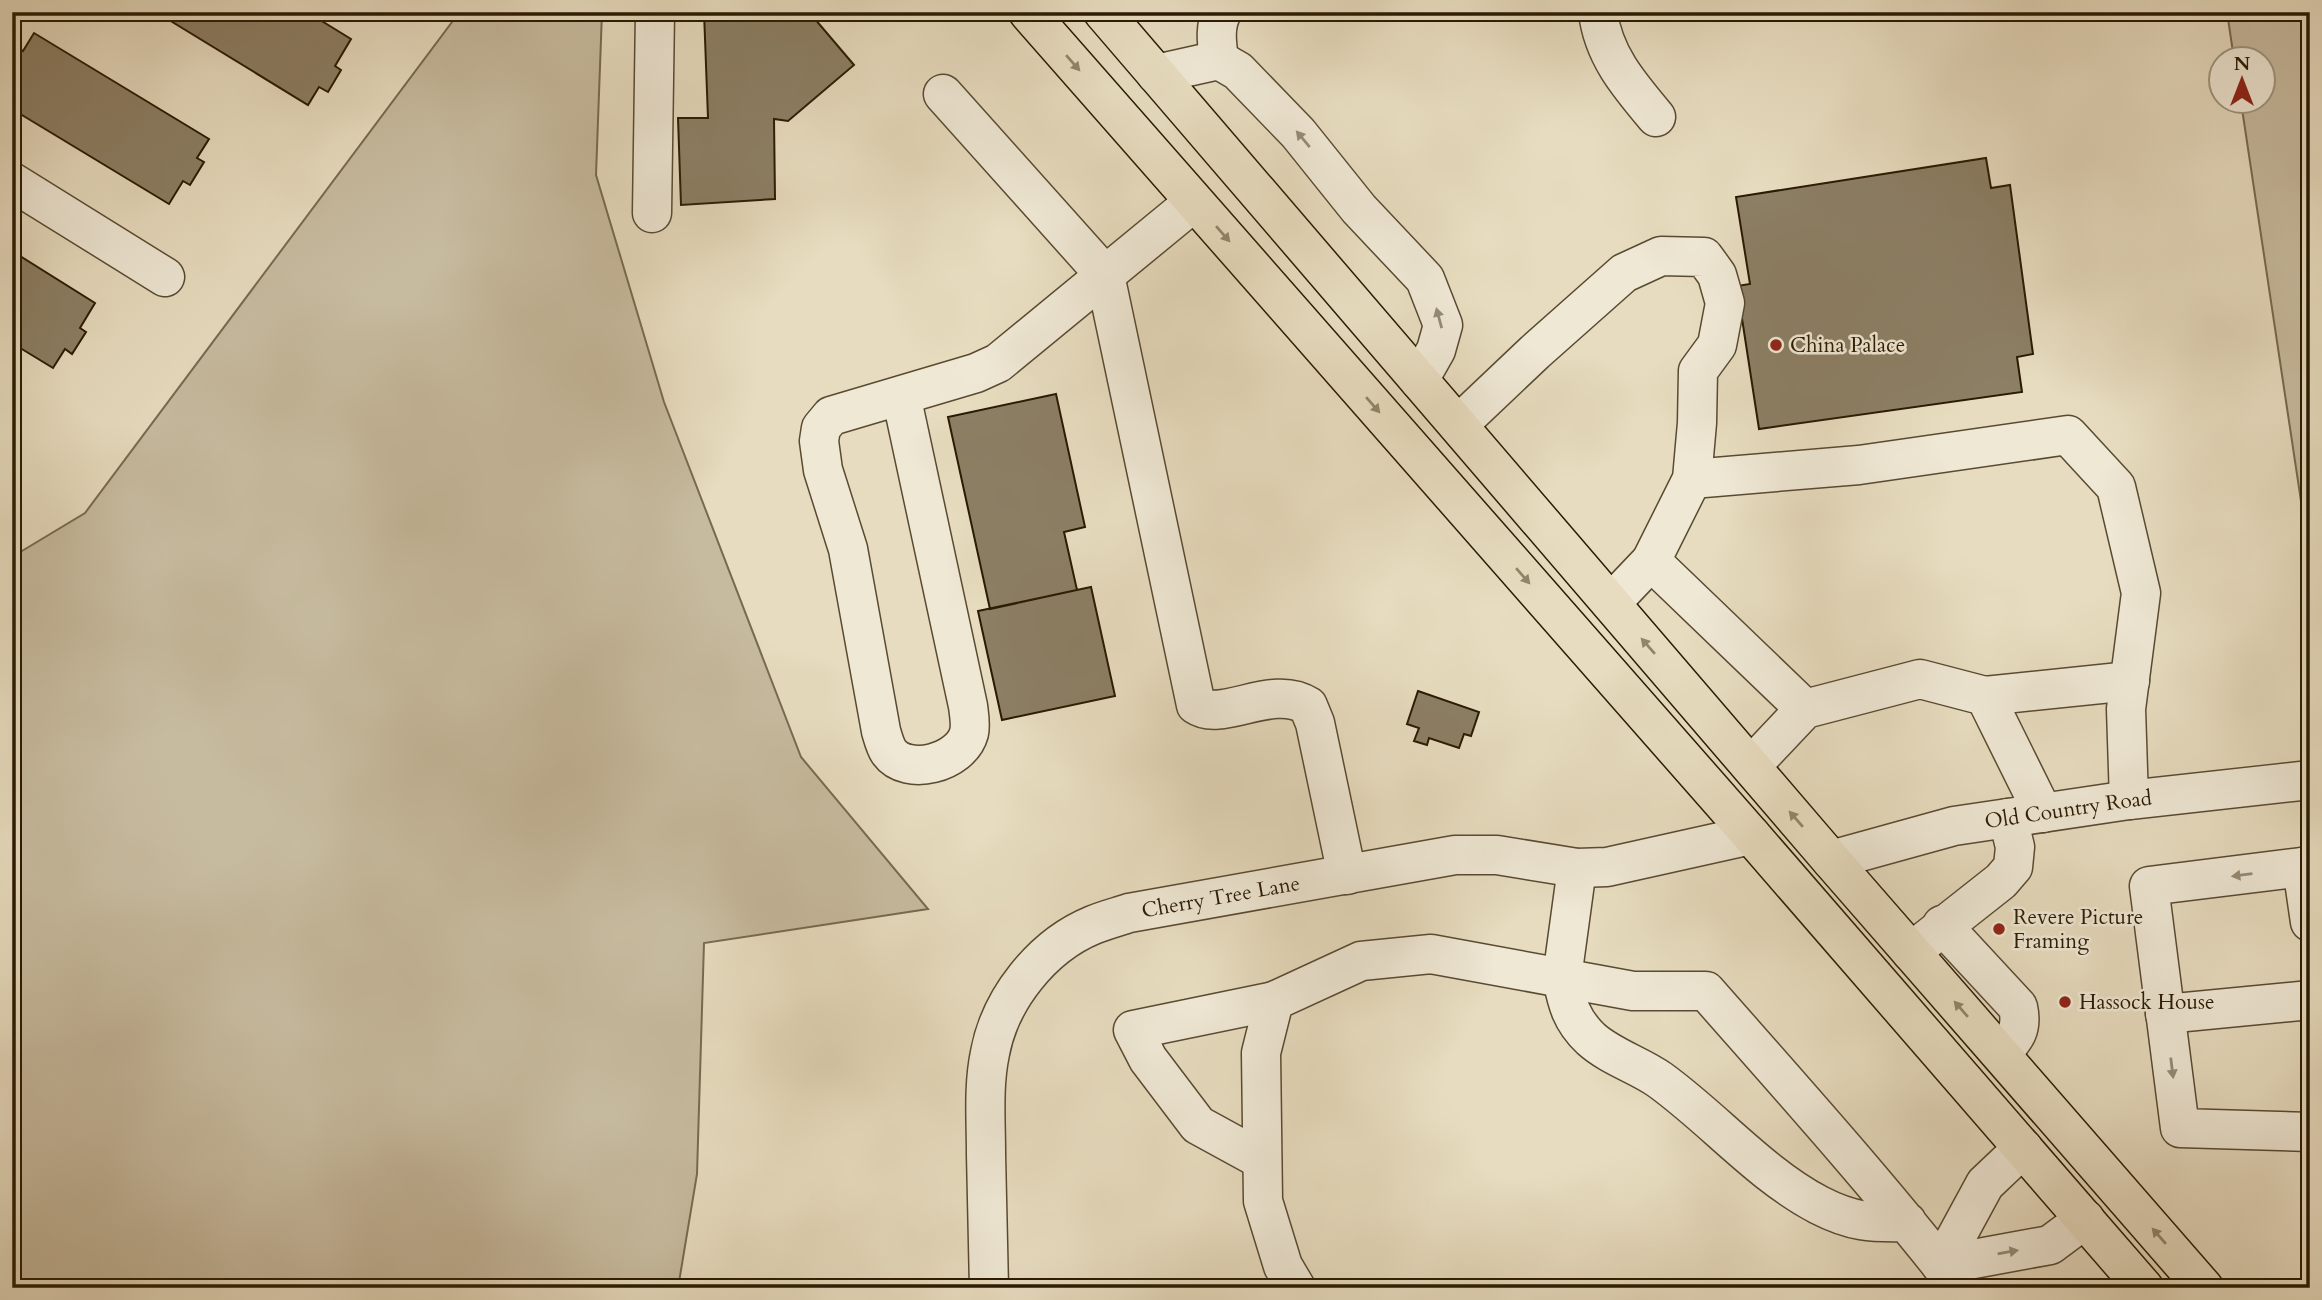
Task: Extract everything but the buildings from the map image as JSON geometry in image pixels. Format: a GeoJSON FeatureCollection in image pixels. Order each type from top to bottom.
{"type":"FeatureCollection","features":[{"type":"Feature","properties":{"kind":"highway"},"geometry":{"type":"LineString","coordinates":[[1028,12],[1751,835],[2144,1288]]}},
{"type":"Feature","properties":{"kind":"highway"},"geometry":{"type":"LineString","coordinates":[[1103,12],[1831,860],[2204,1288]]}},
{"type":"Feature","properties":{"kind":"street"},"geometry":{"type":"LineString","coordinates":[[652,214],[655,12]]}},
{"type":"Feature","properties":{"kind":"street"},"geometry":{"type":"LineString","coordinates":[[1219,60],[1216,36],[1222,12]]}},
{"type":"Feature","properties":{"kind":"street"},"geometry":{"type":"LineString","coordinates":[[1598,12],[1609,54],[1628,83],[1656,117]]}},
{"type":"Feature","properties":{"kind":"street"},"geometry":{"type":"LineString","coordinates":[[1156,74],[1219,60],[1238,71],[1298,133],[1359,209],[1425,279],[1443,325],[1436,350],[1419,380]]}},
{"type":"Feature","properties":{"kind":"street"},"geometry":{"type":"LineString","coordinates":[[943,94],[1105,275],[1196,705],[1200,708],[1215,709],[1290,697],[1308,706],[1315,723],[1347,875]]}},
{"type":"Feature","properties":{"kind":"street"},"geometry":{"type":"LineString","coordinates":[[12,182],[165,277]]}},
{"type":"Feature","properties":{"kind":"street"},"geometry":{"type":"LineString","coordinates":[[901,395],[968,706],[970,731],[963,747],[947,760],[929,764],[904,763],[889,753],[881,731],[848,549],[823,470],[819,440],[821,428],[831,416],[901,395],[976,373],[998,363],[1194,202]]}},
{"type":"Feature","properties":{"kind":"street"},"geometry":{"type":"LineString","coordinates":[[1458,425],[1624,273],[1661,256],[1704,257],[1717,275],[1725,303],[1717,345],[1698,371],[1692,480],[1651,561],[1611,603]]}},
{"type":"Feature","properties":{"kind":"street"},"geometry":{"type":"LineString","coordinates":[[1692,480],[1859,466],[2068,435],[2116,487],[2141,593],[2126,709],[2129,800]]}},
{"type":"Feature","properties":{"kind":"street"},"geometry":{"type":"LineString","coordinates":[[1651,561],[1805,709]]}},
{"type":"Feature","properties":{"kind":"street"},"geometry":{"type":"LineString","coordinates":[[1751,766],[1805,709],[1920,679],[1985,696],[2130,681]]}},
{"type":"Feature","properties":{"kind":"street"},"geometry":{"type":"LineString","coordinates":[[1911,952],[2001,881],[2013,867],[2015,847],[2026,816],[1985,696]]}},
{"type":"Feature","properties":{"kind":"street","name":"Old Country Road"},"geometry":{"type":"LineString","coordinates":[[1831,860],[1954,826],[2129,800],[2310,780]]}},
{"type":"Feature","properties":{"kind":"street","name":"Cherry Tree Lane"},"geometry":{"type":"LineString","coordinates":[[989,1288],[985,1090],[993,1039],[1012,997],[1022,982],[1049,953],[1092,925],[1129,913],[1455,855],[1497,855],[1539,864],[1577,868],[1607,867],[1751,835]]}},
{"type":"Feature","properties":{"kind":"street"},"geometry":{"type":"LineString","coordinates":[[2310,922],[2306,867],[2149,886],[2180,1128],[2310,1132]]}},
{"type":"Feature","properties":{"kind":"street"},"geometry":{"type":"LineString","coordinates":[[1577,868],[1562,978],[1569,1011],[1591,1039],[1659,1079],[1792,1187],[1819,1204],[1869,1223],[1907,1222]]}},
{"type":"Feature","properties":{"kind":"street"},"geometry":{"type":"LineString","coordinates":[[1942,925],[2018,1007],[2021,1021],[2019,1034],[2001,1054]]}},
{"type":"Feature","properties":{"kind":"street"},"geometry":{"type":"LineString","coordinates":[[1262,1160],[1198,1125],[1149,1059],[1133,1030],[1274,1001],[1361,961],[1431,954],[1633,991],[1706,991],[1907,1222],[1941,1265]]}},
{"type":"Feature","properties":{"kind":"street"},"geometry":{"type":"LineString","coordinates":[[2165,1014],[2310,1000]]}},
{"type":"Feature","properties":{"kind":"street"},"geometry":{"type":"LineString","coordinates":[[1274,1001],[1261,1053],[1263,1201],[1283,1266],[1296,1288]]}},
{"type":"Feature","properties":{"kind":"street"},"geometry":{"type":"LineString","coordinates":[[1941,1265],[1985,1184],[2023,1148]]}},
{"type":"Feature","properties":{"kind":"street"},"geometry":{"type":"LineString","coordinates":[[1941,1265],[2050,1244],[2085,1219]]}},
{"type":"Feature","properties":{"kind":"shaded area"},"geometry":{"type":"Polygon","coordinates":[[[450,12],[602,12],[596,175],[664,402],[801,757],[928,909],[704,943],[697,1174],[678,1288],[12,1288],[12,557],[85,513],[452,22],[450,12]]]}},
{"type":"Feature","properties":{"kind":"shaded area"},"geometry":{"type":"Polygon","coordinates":[[[2227,12],[2310,12],[2310,561],[2243,116],[2276,116],[2276,46],[2232,46],[2227,12]]]}},
{"type":"Feature","properties":{"kind":"place","name":"China Palace"},"geometry":{"type":"Point","coordinates":[1776,345]}},
{"type":"Feature","properties":{"kind":"place","name":"Revere Picture Framing"},"geometry":{"type":"Point","coordinates":[1999,929]}},
{"type":"Feature","properties":{"kind":"place","name":"Hassock House"},"geometry":{"type":"Point","coordinates":[2065,1002]}}]}
